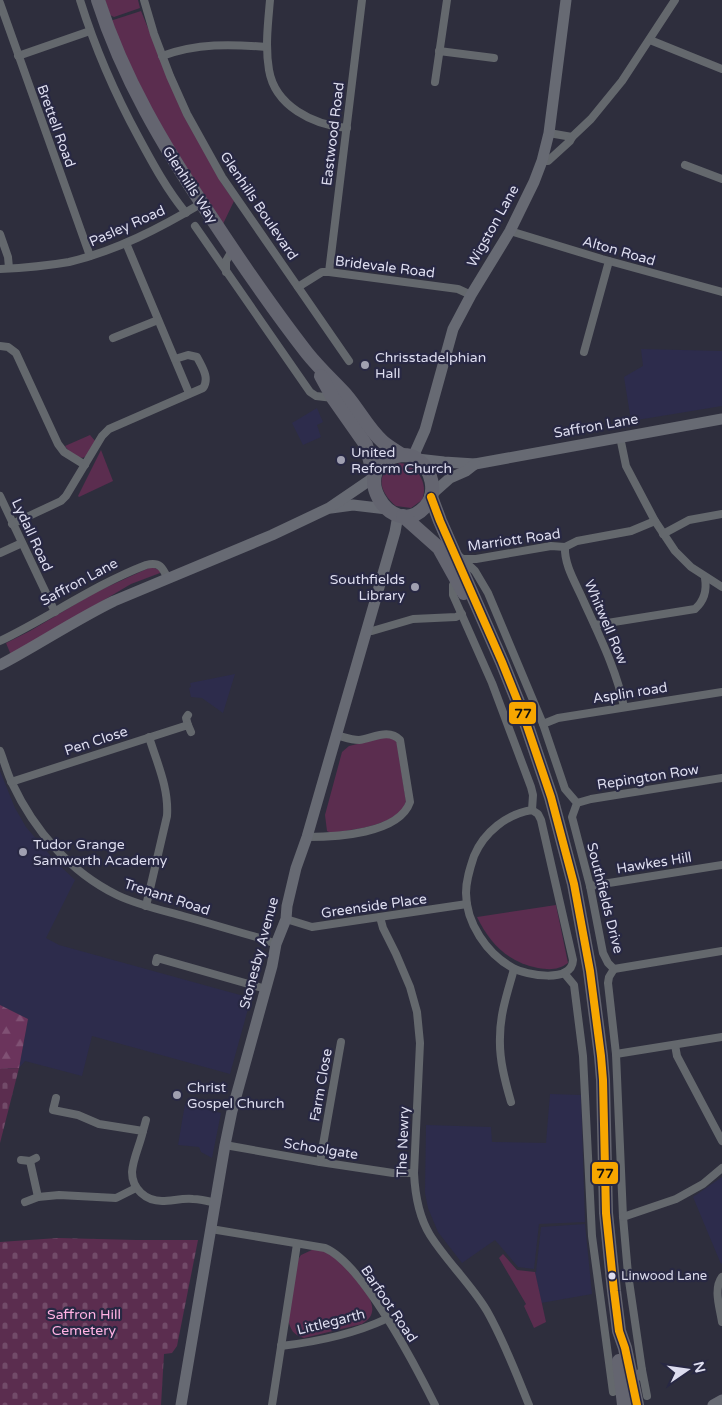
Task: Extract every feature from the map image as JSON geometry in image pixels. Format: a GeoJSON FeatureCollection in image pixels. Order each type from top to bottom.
{"type":"FeatureCollection","features":[{"type":"Feature","properties":{"kind":"highway","name":"Glenhills Way"},"geometry":{"type":"LineString","coordinates":[[98,0],[106,26],[138,98],[170,154],[233,249],[309,355],[333,398],[366,445],[374,477]]}},
{"type":"Feature","properties":{"kind":"highway","name":"Glenhills Way"},"geometry":{"type":"LineString","coordinates":[[309,355],[347,396],[375,434],[384,443],[410,457]]}},
{"type":"Feature","properties":{"kind":"highway"},"geometry":{"type":"LineString","coordinates":[[484,623],[456,581],[439,548],[378,497],[374,477],[386,461],[396,456],[410,457],[428,474],[440,521],[458,556],[524,717],[551,797],[574,884],[590,971],[601,1056],[606,1213],[619,1331],[625,1348],[619,1383],[624,1405]]}},
{"type":"Feature","properties":{"kind":"highway"},"geometry":{"type":"LineString","coordinates":[[396,513],[417,513],[424,509],[432,495]]}},
{"type":"Feature","properties":{"kind":"highway"},"geometry":{"type":"LineString","coordinates":[[619,1383],[642,1400]]}},
{"type":"Feature","properties":{"kind":"main road","name":"Wigston Lane"},"geometry":{"type":"LineString","coordinates":[[410,457],[425,430],[453,329],[471,295],[510,231],[542,162],[549,133],[566,0]]}},
{"type":"Feature","properties":{"kind":"main road","name":"Saffron Lane"},"geometry":{"type":"LineString","coordinates":[[410,457],[475,464],[722,419]]}},
{"type":"Feature","properties":{"kind":"main road","name":"Saffron Lane"},"geometry":{"type":"LineString","coordinates":[[432,495],[450,478],[466,472],[475,464]]}},
{"type":"Feature","properties":{"kind":"main road"},"geometry":{"type":"LineString","coordinates":[[0,665],[92,612],[272,535],[329,508],[374,477]]}},
{"type":"Feature","properties":{"kind":"main road"},"geometry":{"type":"LineString","coordinates":[[329,508],[353,505],[396,513]]}},
{"type":"Feature","properties":{"kind":"main road","name":"Stonesby Avenue"},"geometry":{"type":"LineString","coordinates":[[181,1405],[232,1111],[266,989],[276,944],[286,919],[287,906],[296,868],[307,836],[395,532],[396,513]]}},
{"type":"Feature","properties":{"kind":"main road"},"geometry":{"type":"LineString","coordinates":[[713,1405],[722,1400]]}},
{"type":"Feature","properties":{"kind":"street"},"geometry":{"type":"LineString","coordinates":[[80,0],[90,31],[128,120],[156,168],[186,213]]}},
{"type":"Feature","properties":{"kind":"street","name":"Glenhills Boulevard"},"geometry":{"type":"LineString","coordinates":[[144,0],[162,56],[187,114],[222,177],[349,360]]}},
{"type":"Feature","properties":{"kind":"street"},"geometry":{"type":"LineString","coordinates":[[270,0],[267,46],[269,71],[276,90],[288,104],[304,115],[320,123],[347,128]]}},
{"type":"Feature","properties":{"kind":"street","name":"Eastwood Road"},"geometry":{"type":"LineString","coordinates":[[329,272],[362,0]]}},
{"type":"Feature","properties":{"kind":"street"},"geometry":{"type":"LineString","coordinates":[[435,82],[447,0]]}},
{"type":"Feature","properties":{"kind":"street"},"geometry":{"type":"LineString","coordinates":[[542,162],[548,161],[591,119],[622,81],[676,0]]}},
{"type":"Feature","properties":{"kind":"street","name":"Brettell Road"},"geometry":{"type":"LineString","coordinates":[[0,4],[90,256]]}},
{"type":"Feature","properties":{"kind":"street"},"geometry":{"type":"LineString","coordinates":[[18,56],[90,31]]}},
{"type":"Feature","properties":{"kind":"street"},"geometry":{"type":"LineString","coordinates":[[650,40],[722,69]]}},
{"type":"Feature","properties":{"kind":"street"},"geometry":{"type":"LineString","coordinates":[[162,56],[192,46],[210,44],[267,46]]}},
{"type":"Feature","properties":{"kind":"street"},"geometry":{"type":"LineString","coordinates":[[439,51],[494,58]]}},
{"type":"Feature","properties":{"kind":"street"},"geometry":{"type":"LineString","coordinates":[[549,133],[572,137]]}},
{"type":"Feature","properties":{"kind":"street"},"geometry":{"type":"LineString","coordinates":[[685,165],[722,179]]}},
{"type":"Feature","properties":{"kind":"street","name":"Pasley Road"},"geometry":{"type":"LineString","coordinates":[[0,269],[47,266],[90,256],[126,243],[202,203]]}},
{"type":"Feature","properties":{"kind":"street"},"geometry":{"type":"LineString","coordinates":[[195,226],[310,392],[316,396],[333,398]]}},
{"type":"Feature","properties":{"kind":"street","name":"Alton Road"},"geometry":{"type":"LineString","coordinates":[[510,231],[722,292]]}},
{"type":"Feature","properties":{"kind":"street"},"geometry":{"type":"LineString","coordinates":[[0,234],[8,257],[9,268]]}},
{"type":"Feature","properties":{"kind":"street"},"geometry":{"type":"LineString","coordinates":[[126,243],[189,393]]}},
{"type":"Feature","properties":{"kind":"street"},"geometry":{"type":"LineString","coordinates":[[226,272],[226,261],[233,249]]}},
{"type":"Feature","properties":{"kind":"street"},"geometry":{"type":"LineString","coordinates":[[584,352],[609,261]]}},
{"type":"Feature","properties":{"kind":"street","name":"Bridevale Road"},"geometry":{"type":"LineString","coordinates":[[298,287],[322,272],[329,272],[458,289],[471,295]]}},
{"type":"Feature","properties":{"kind":"street"},"geometry":{"type":"LineString","coordinates":[[113,338],[158,320]]}},
{"type":"Feature","properties":{"kind":"street"},"geometry":{"type":"LineString","coordinates":[[0,346],[8,347],[16,353],[58,444],[64,452],[85,465]]}},
{"type":"Feature","properties":{"kind":"street"},"geometry":{"type":"LineString","coordinates":[[12,524],[61,501],[72,490],[102,436],[109,429],[203,388],[206,377],[197,357],[195,355],[188,355],[175,359]]}},
{"type":"Feature","properties":{"kind":"street"},"geometry":{"type":"LineString","coordinates":[[620,437],[626,466],[663,534],[682,559],[705,578],[722,587]]}},
{"type":"Feature","properties":{"kind":"street","name":"Lydall Road"},"geometry":{"type":"LineString","coordinates":[[0,496],[55,612]]}},
{"type":"Feature","properties":{"kind":"street"},"geometry":{"type":"LineString","coordinates":[[663,534],[689,520],[722,514]]}},
{"type":"Feature","properties":{"kind":"street","name":"Marriott Road"},"geometry":{"type":"LineString","coordinates":[[458,556],[476,559],[551,546],[565,547],[577,541],[631,531],[655,520]]}},
{"type":"Feature","properties":{"kind":"street"},"geometry":{"type":"LineString","coordinates":[[0,553],[22,543]]}},
{"type":"Feature","properties":{"kind":"street","name":"Whitwell Row"},"geometry":{"type":"LineString","coordinates":[[565,547],[566,561],[621,690],[624,707]]}},
{"type":"Feature","properties":{"kind":"street"},"geometry":{"type":"LineString","coordinates":[[458,556],[475,571],[488,593],[544,724],[565,789],[578,803]]}},
{"type":"Feature","properties":{"kind":"street","name":"Saffron Lane"},"geometry":{"type":"LineString","coordinates":[[0,641],[106,582],[152,563],[163,567],[168,578]]}},
{"type":"Feature","properties":{"kind":"street"},"geometry":{"type":"LineString","coordinates":[[595,626],[695,609],[704,597],[705,578]]}},
{"type":"Feature","properties":{"kind":"street"},"geometry":{"type":"LineString","coordinates":[[456,581],[453,585],[453,595],[484,663],[532,787],[532,810]]}},
{"type":"Feature","properties":{"kind":"street"},"geometry":{"type":"LineString","coordinates":[[367,631],[413,619],[456,617],[462,614]]}},
{"type":"Feature","properties":{"kind":"street","name":"Asplin road"},"geometry":{"type":"LineString","coordinates":[[544,724],[558,718],[722,692]]}},
{"type":"Feature","properties":{"kind":"street","name":"Pen Close"},"geometry":{"type":"LineString","coordinates":[[11,782],[149,737],[189,729],[186,718],[188,715]]}},
{"type":"Feature","properties":{"kind":"street"},"geometry":{"type":"LineString","coordinates":[[307,836],[331,837],[373,829],[399,818],[408,808],[410,802],[400,740],[395,735],[385,734],[351,740],[336,734]]}},
{"type":"Feature","properties":{"kind":"street"},"geometry":{"type":"LineString","coordinates":[[146,906],[168,803],[165,787],[149,737]]}},
{"type":"Feature","properties":{"kind":"street","name":"Trenant Road"},"geometry":{"type":"LineString","coordinates":[[0,751],[11,782],[32,819],[47,839],[70,863],[88,877],[118,896],[146,906],[276,944]]}},
{"type":"Feature","properties":{"kind":"street","name":"Repington Row"},"geometry":{"type":"LineString","coordinates":[[578,803],[591,799],[722,778]]}},
{"type":"Feature","properties":{"kind":"street","name":"Southfields Drive"},"geometry":{"type":"LineString","coordinates":[[578,803],[572,817],[590,886],[603,953],[608,963],[614,969],[608,977],[608,983],[616,1054],[623,1218],[628,1274],[642,1370],[642,1400]]}},
{"type":"Feature","properties":{"kind":"street"},"geometry":{"type":"LineString","coordinates":[[532,810],[538,814],[541,820],[573,960],[571,968],[564,973],[554,975],[514,969],[493,953],[484,942],[470,916],[467,904],[468,873],[476,851],[483,840],[506,820],[521,812],[532,810]]}},
{"type":"Feature","properties":{"kind":"street","name":"Hawkes Hill"},"geometry":{"type":"LineString","coordinates":[[590,886],[722,865]]}},
{"type":"Feature","properties":{"kind":"street","name":"Greenside Place"},"geometry":{"type":"LineString","coordinates":[[286,919],[312,927],[467,904]]}},
{"type":"Feature","properties":{"kind":"street","name":"The Newry"},"geometry":{"type":"LineString","coordinates":[[380,917],[383,928],[410,987],[417,1012],[420,1043],[414,1185],[420,1211],[429,1233],[486,1311],[509,1354],[529,1405]]}},
{"type":"Feature","properties":{"kind":"street"},"geometry":{"type":"LineString","coordinates":[[614,969],[722,951]]}},
{"type":"Feature","properties":{"kind":"street"},"geometry":{"type":"LineString","coordinates":[[156,962],[157,958],[266,989]]}},
{"type":"Feature","properties":{"kind":"street"},"geometry":{"type":"LineString","coordinates":[[511,1102],[503,1074],[500,1037],[504,1005],[514,969]]}},
{"type":"Feature","properties":{"kind":"street"},"geometry":{"type":"LineString","coordinates":[[564,973],[574,985],[583,1056],[592,1236],[598,1288],[619,1383],[642,1370]]}},
{"type":"Feature","properties":{"kind":"street"},"geometry":{"type":"LineString","coordinates":[[616,1054],[722,1037]]}},
{"type":"Feature","properties":{"kind":"street","name":"Farm Close"},"geometry":{"type":"LineString","coordinates":[[320,1162],[341,1042]]}},
{"type":"Feature","properties":{"kind":"street"},"geometry":{"type":"LineString","coordinates":[[675,1045],[677,1056],[722,1141]]}},
{"type":"Feature","properties":{"kind":"street"},"geometry":{"type":"LineString","coordinates":[[56,1098],[54,1110],[78,1115],[100,1124],[143,1131]]}},
{"type":"Feature","properties":{"kind":"street"},"geometry":{"type":"LineString","coordinates":[[146,1120],[132,1172],[136,1188],[151,1199],[161,1201],[194,1199],[216,1203]]}},
{"type":"Feature","properties":{"kind":"street","name":"Schoolgate"},"geometry":{"type":"LineString","coordinates":[[225,1145],[393,1173],[414,1173]]}},
{"type":"Feature","properties":{"kind":"street"},"geometry":{"type":"LineString","coordinates":[[21,1160],[33,1159],[38,1197]]}},
{"type":"Feature","properties":{"kind":"street"},"geometry":{"type":"LineString","coordinates":[[623,1218],[676,1199],[703,1184],[722,1168]]}},
{"type":"Feature","properties":{"kind":"street"},"geometry":{"type":"LineString","coordinates":[[25,1202],[38,1197],[59,1195],[116,1198],[136,1188]]}},
{"type":"Feature","properties":{"kind":"street","name":"Barfoot Road"},"geometry":{"type":"LineString","coordinates":[[211,1230],[325,1248],[333,1252],[343,1260],[369,1292],[410,1357],[435,1405]]}},
{"type":"Feature","properties":{"kind":"street","name":"Littlegarth"},"geometry":{"type":"LineString","coordinates":[[272,1405],[297,1244]]}},
{"type":"Feature","properties":{"kind":"street"},"geometry":{"type":"LineString","coordinates":[[722,1277],[717,1292],[722,1322]]}},
{"type":"Feature","properties":{"kind":"street","name":"Littlegarth"},"geometry":{"type":"LineString","coordinates":[[281,1346],[330,1337],[373,1325],[386,1319]]}},
{"type":"Feature","properties":{"kind":"shaded area"},"geometry":{"type":"Polygon","coordinates":[[[641,349],[722,351],[722,406],[631,421],[624,377],[643,366],[641,349]]]}},
{"type":"Feature","properties":{"kind":"shaded area"},"geometry":{"type":"Polygon","coordinates":[[[317,408],[323,422],[317,425],[321,437],[303,445],[292,423],[317,408]]]}},
{"type":"Feature","properties":{"kind":"shaded area"},"geometry":{"type":"Polygon","coordinates":[[[235,674],[223,713],[202,698],[191,697],[190,683],[235,674]]]}},
{"type":"Feature","properties":{"kind":"shaded area"},"geometry":{"type":"Polygon","coordinates":[[[0,771],[15,808],[26,827],[56,862],[75,880],[46,938],[59,945],[251,998],[230,1074],[92,1036],[82,1076],[25,1061],[19,1068],[28,1019],[0,1005],[0,771]]]}},
{"type":"Feature","properties":{"kind":"shaded area"},"geometry":{"type":"Polygon","coordinates":[[[550,1094],[581,1095],[585,1222],[539,1224],[534,1269],[518,1267],[495,1240],[462,1263],[438,1232],[428,1208],[425,1193],[426,1125],[491,1127],[492,1142],[546,1143],[550,1094]]]}},
{"type":"Feature","properties":{"kind":"shaded area"},"geometry":{"type":"Polygon","coordinates":[[[185,1104],[221,1113],[212,1158],[201,1152],[199,1147],[178,1145],[185,1104]]]}},
{"type":"Feature","properties":{"kind":"shaded area"},"geometry":{"type":"Polygon","coordinates":[[[722,1177],[722,1263],[721,1264],[693,1197],[722,1177]]]}},
{"type":"Feature","properties":{"kind":"shaded area"},"geometry":{"type":"Polygon","coordinates":[[[585,1224],[592,1294],[541,1303],[535,1272],[541,1227],[585,1224]]]}},
{"type":"Feature","properties":{"kind":"green space"},"geometry":{"type":"Polygon","coordinates":[[[105,0],[138,0],[140,8],[114,17],[110,15],[105,0]]]}},
{"type":"Feature","properties":{"kind":"green space"},"geometry":{"type":"Polygon","coordinates":[[[141,11],[157,50],[222,184],[234,201],[223,224],[153,116],[110,21],[141,11]]]}},
{"type":"Feature","properties":{"kind":"green space"},"geometry":{"type":"Polygon","coordinates":[[[90,435],[96,442],[89,453],[83,458],[74,456],[65,446],[90,435]]]}},
{"type":"Feature","properties":{"kind":"green space"},"geometry":{"type":"Polygon","coordinates":[[[101,450],[113,481],[79,497],[78,496],[101,450]]]}},
{"type":"Feature","properties":{"kind":"green space"},"geometry":{"type":"Polygon","coordinates":[[[400,463],[412,467],[423,482],[424,494],[422,500],[411,508],[396,506],[382,488],[383,476],[386,471],[400,463]]]}},
{"type":"Feature","properties":{"kind":"green space"},"geometry":{"type":"Polygon","coordinates":[[[151,567],[160,570],[160,573],[131,584],[11,655],[6,643],[96,592],[151,567]]]}},
{"type":"Feature","properties":{"kind":"green space"},"geometry":{"type":"Polygon","coordinates":[[[387,737],[394,738],[397,743],[406,801],[402,809],[395,816],[374,825],[331,833],[327,831],[325,815],[342,752],[349,746],[387,737]]]}},
{"type":"Feature","properties":{"kind":"green space"},"geometry":{"type":"Polygon","coordinates":[[[556,905],[568,963],[554,969],[542,969],[527,965],[509,956],[488,936],[477,917],[556,905]]]}},
{"type":"Feature","properties":{"kind":"green space"},"geometry":{"type":"Polygon","coordinates":[[[0,1005],[28,1019],[19,1068],[0,1069],[0,1005]]]}},
{"type":"Feature","properties":{"kind":"green space"},"geometry":{"type":"Polygon","coordinates":[[[19,1068],[0,1143],[0,1069],[19,1068]]]}},
{"type":"Feature","properties":{"kind":"green space","name":"Saffron Hill Cemetery"},"geometry":{"type":"Polygon","coordinates":[[[58,1238],[198,1240],[177,1346],[172,1353],[164,1354],[161,1405],[0,1405],[0,1242],[58,1238]]]}},
{"type":"Feature","properties":{"kind":"green space"},"geometry":{"type":"Polygon","coordinates":[[[314,1249],[327,1252],[350,1271],[369,1297],[372,1312],[369,1318],[362,1324],[304,1338],[293,1332],[288,1320],[297,1261],[301,1255],[314,1249]]]}},
{"type":"Feature","properties":{"kind":"green space"},"geometry":{"type":"Polygon","coordinates":[[[503,1254],[517,1270],[535,1272],[546,1322],[534,1328],[524,1306],[526,1304],[499,1258],[503,1254]]]}},
{"type":"Feature","properties":{"kind":"transit line","name":"77"},"geometry":{"type":"LineString","coordinates":[[431,497],[524,717],[551,797],[574,884],[590,971],[601,1056],[606,1213],[614,1291],[619,1331],[625,1348],[637,1405]]}},
{"type":"Feature","properties":{"kind":"place","name":"Chrisstadelphian Hall"},"geometry":{"type":"Point","coordinates":[365,365]}},
{"type":"Feature","properties":{"kind":"place","name":"United Reform Church"},"geometry":{"type":"Point","coordinates":[341,460]}},
{"type":"Feature","properties":{"kind":"place","name":"Southfields Library"},"geometry":{"type":"Point","coordinates":[415,587]}},
{"type":"Feature","properties":{"kind":"place","name":"Tudor Grange Samworth Academy"},"geometry":{"type":"Point","coordinates":[23,852]}},
{"type":"Feature","properties":{"kind":"place","name":"Christ Gospel Church"},"geometry":{"type":"Point","coordinates":[177,1095]}},
{"type":"Feature","properties":{"kind":"place","name":"Linwood Lane"},"geometry":{"type":"Point","coordinates":[612,1276]}}]}
